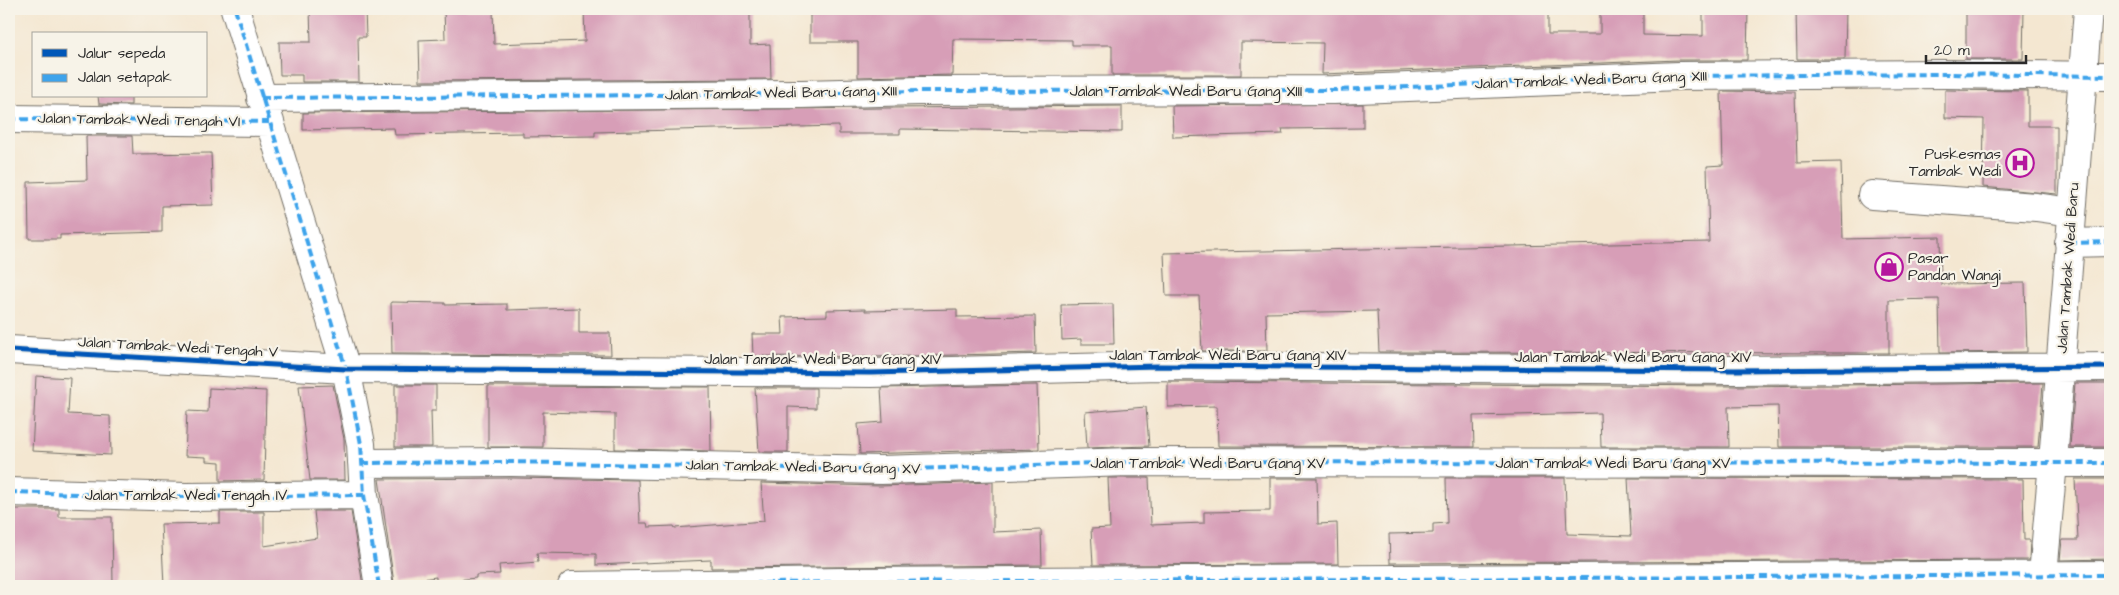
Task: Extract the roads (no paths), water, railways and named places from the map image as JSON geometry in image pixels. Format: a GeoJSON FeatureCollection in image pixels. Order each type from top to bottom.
{"type":"FeatureCollection","features":[{"type":"Feature","properties":{"kind":"street"},"geometry":{"type":"LineString","coordinates":[[235,9],[346,369],[361,444],[364,495],[379,586]]}},
{"type":"Feature","properties":{"kind":"street","name":"Jalan Tambak Wedi Baru"},"geometry":{"type":"LineString","coordinates":[[2042,581],[2054,462],[2088,9]]}},
{"type":"Feature","properties":{"kind":"street","name":"Jalan Tambak Wedi Baru Gang XIII"},"geometry":{"type":"LineString","coordinates":[[265,110],[919,91],[1334,90],[1679,76],[1944,74],[2110,76]]}},
{"type":"Feature","properties":{"kind":"street","name":"Jalan Tambak Wedi Tengah VI"},"geometry":{"type":"LineString","coordinates":[[9,119],[265,110]]}},
{"type":"Feature","properties":{"kind":"street"},"geometry":{"type":"LineString","coordinates":[[1872,195],[2036,207],[2072,212]]}},
{"type":"Feature","properties":{"kind":"street"},"geometry":{"type":"LineString","coordinates":[[2069,244],[2110,242]]}},
{"type":"Feature","properties":{"kind":"street","name":"Jalan Tambak Wedi Tengah V"},"geometry":{"type":"LineString","coordinates":[[9,350],[346,369]]}},
{"type":"Feature","properties":{"kind":"street","name":"Jalan Tambak Wedi Baru Gang XIV"},"geometry":{"type":"LineString","coordinates":[[346,369],[871,373],[1159,366],[1724,370],[2110,367]]}},
{"type":"Feature","properties":{"kind":"street","name":"Jalan Tambak Wedi Baru Gang XV"},"geometry":{"type":"LineString","coordinates":[[362,463],[512,462],[881,470],[1130,462],[2110,463]]}},
{"type":"Feature","properties":{"kind":"street","name":"Jalan Tambak Wedi Tengah IV"},"geometry":{"type":"LineString","coordinates":[[9,492],[186,498],[364,495]]}},
{"type":"Feature","properties":{"kind":"street"},"geometry":{"type":"LineString","coordinates":[[572,586],[852,582],[2042,581],[2110,575]]}},
{"type":"Feature","properties":{"kind":"place","name":"Puskesmas Tambak Wedi"},"geometry":{"type":"Point","coordinates":[2020,163]}},
{"type":"Feature","properties":{"kind":"place","name":"Pasar Pandan Wangi"},"geometry":{"type":"Point","coordinates":[1889,267]}}]}
